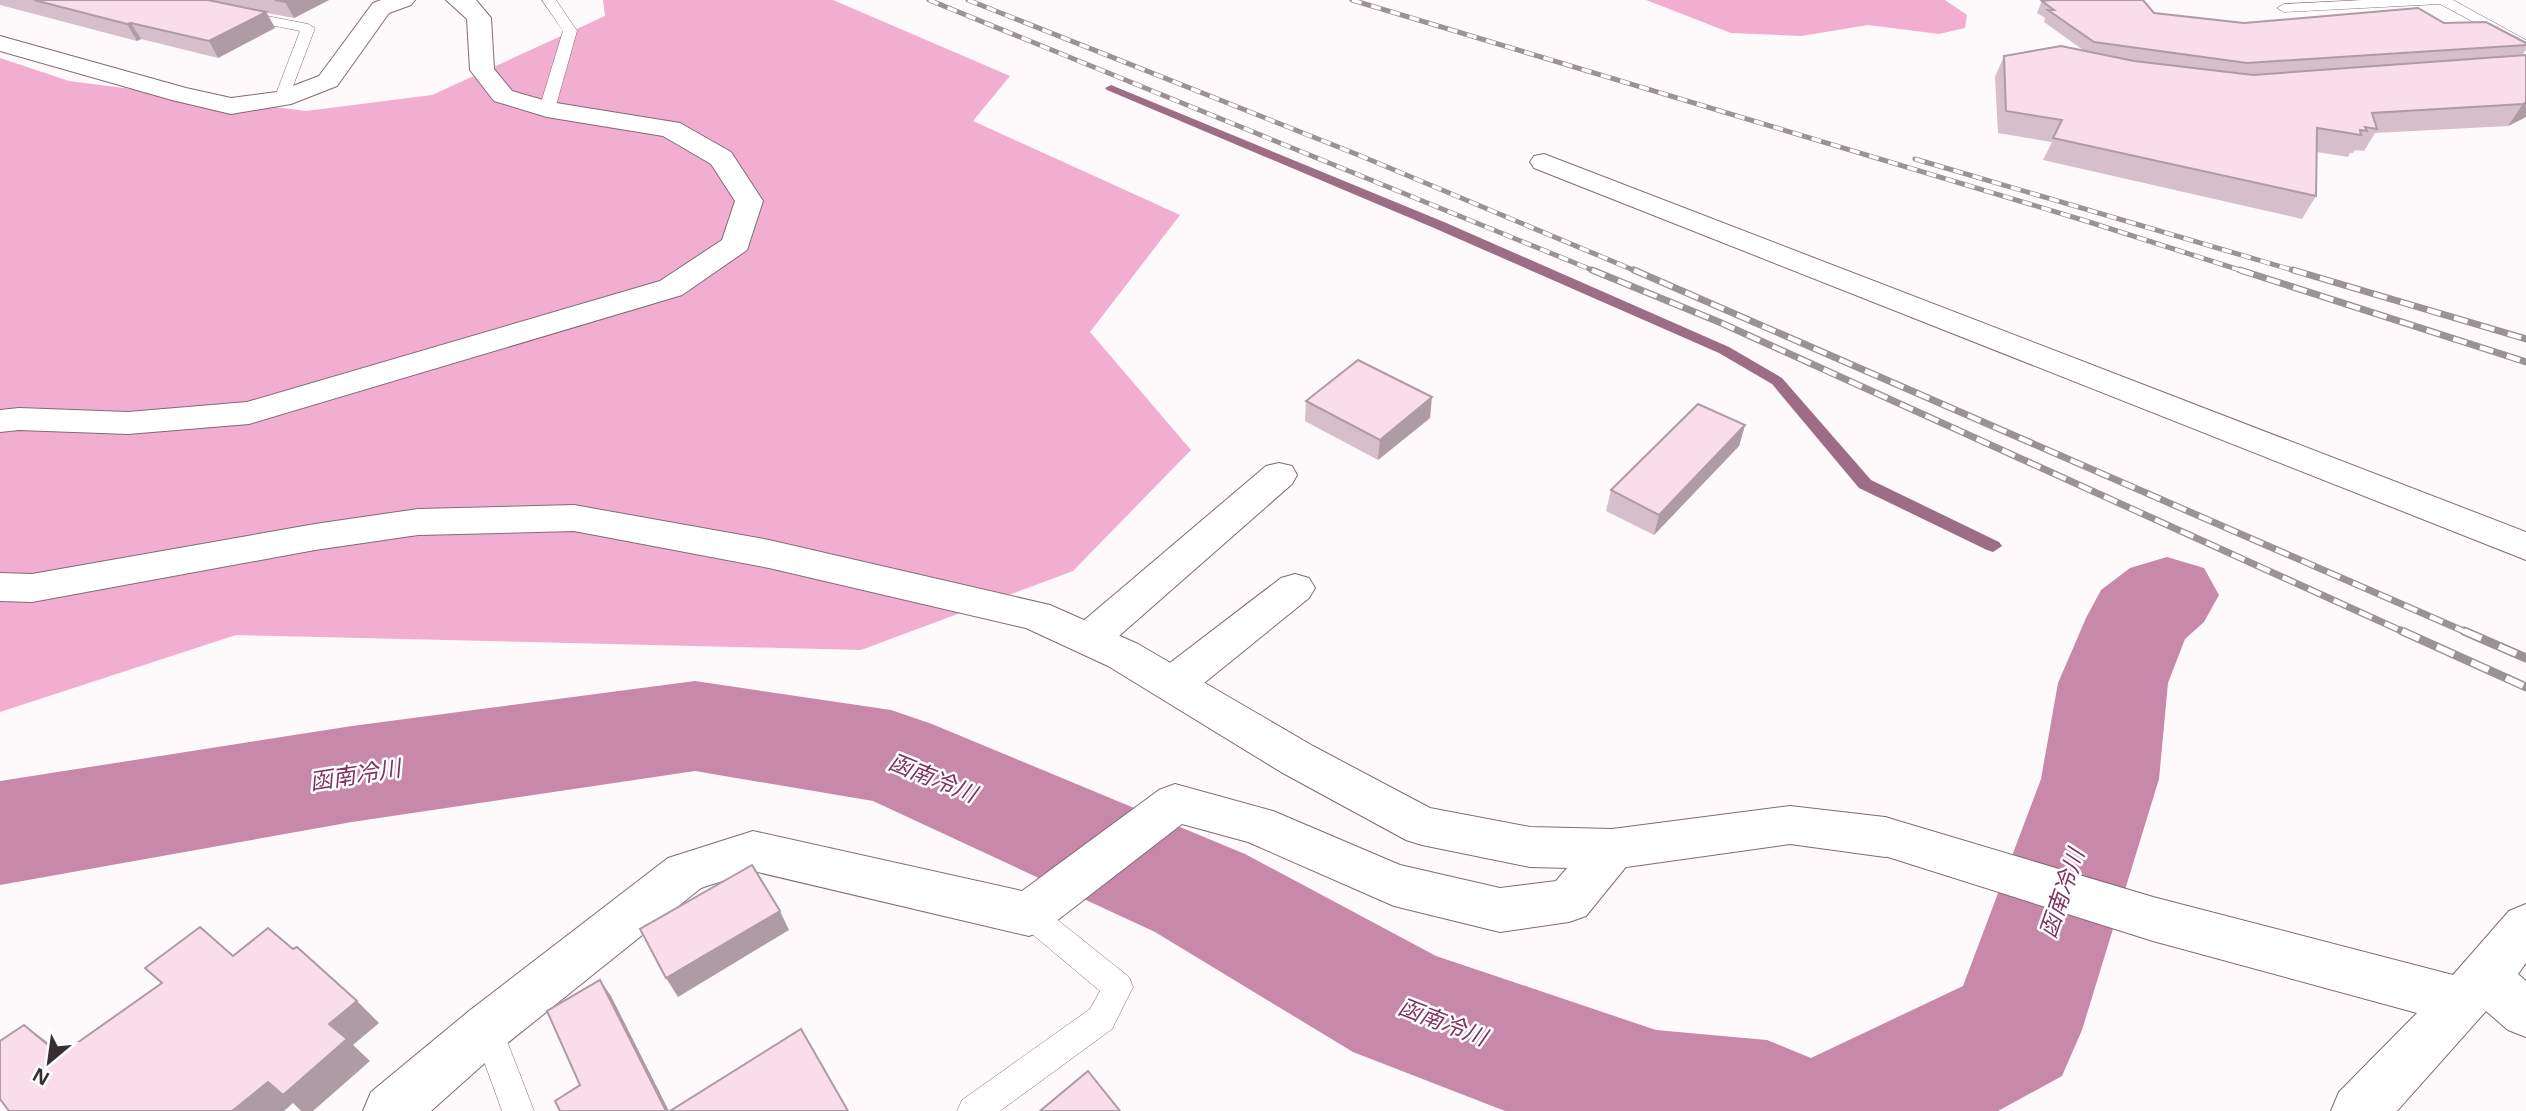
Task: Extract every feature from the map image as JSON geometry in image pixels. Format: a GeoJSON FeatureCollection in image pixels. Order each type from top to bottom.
{"type":"FeatureCollection","features":[{"type":"Feature","properties":{"kind":"street"},"geometry":{"type":"LineString","coordinates":[[0,43],[181,95],[231,106],[282,99],[328,81],[381,8],[403,0]]}},
{"type":"Feature","properties":{"kind":"street"},"geometry":{"type":"LineString","coordinates":[[0,421],[19,418],[128,424],[249,413],[671,288],[736,244],[749,201],[721,158],[671,129],[547,110],[503,96],[482,70],[479,18],[464,1],[458,0]]}},
{"type":"Feature","properties":{"kind":"street"},"geometry":{"type":"LineString","coordinates":[[1544,162],[2526,547]]}},
{"type":"Feature","properties":{"kind":"street"},"geometry":{"type":"LineString","coordinates":[[1088,639],[1279,475]]}},
{"type":"Feature","properties":{"kind":"street"},"geometry":{"type":"LineString","coordinates":[[0,587],[32,588],[315,537],[418,522],[575,517],[769,554],[1036,615],[1123,655],[1297,759],[1422,826],[1530,847],[1612,849],[1790,825],[1885,837],[2153,919],[2472,989],[2526,1013]]}},
{"type":"Feature","properties":{"kind":"street"},"geometry":{"type":"LineString","coordinates":[[1173,684],[1294,588]]}},
{"type":"Feature","properties":{"kind":"street"},"geometry":{"type":"LineString","coordinates":[[390,1111],[487,1028],[685,873],[753,851],[1030,914],[1175,803],[1257,825],[1394,885],[1500,910],[1569,901],[1612,849]]}},
{"type":"Feature","properties":{"kind":"street"},"geometry":{"type":"LineString","coordinates":[[2358,1111],[2377,1094],[2526,926]]}},
{"type":"Feature","properties":{"kind":"lane"},"geometry":{"type":"LineString","coordinates":[[547,110],[570,31],[549,0]]}},
{"type":"Feature","properties":{"kind":"lane"},"geometry":{"type":"LineString","coordinates":[[2284,8],[2444,0],[2522,60]]}},
{"type":"Feature","properties":{"kind":"lane"},"geometry":{"type":"LineString","coordinates":[[226,11],[308,29],[282,99]]}},
{"type":"Feature","properties":{"kind":"lane"},"geometry":{"type":"LineString","coordinates":[[973,1111],[1101,1019],[1118,987],[1030,914]]}},
{"type":"Feature","properties":{"kind":"lane"},"geometry":{"type":"LineString","coordinates":[[487,1028],[518,1111]]}},
{"type":"Feature","properties":{"kind":"shaded area"},"geometry":{"type":"Polygon","coordinates":[[[603,0],[833,0],[1010,76],[973,121],[1180,215],[1090,332],[1191,450],[1073,571],[861,650],[236,635],[0,712],[0,58],[69,81],[306,111],[432,95],[605,16],[603,0]]]}},
{"type":"Feature","properties":{"kind":"shaded area"},"geometry":{"type":"Polygon","coordinates":[[[1646,0],[1945,0],[1967,15],[1965,28],[1939,34],[1868,25],[1801,36],[1731,33],[1646,0]]]}},
{"type":"Feature","properties":{"kind":"building"},"geometry":{"type":"Polygon","coordinates":[[[34,0],[208,0],[266,12],[209,41],[127,24],[34,0]]]}},
{"type":"Feature","properties":{"kind":"building"},"geometry":{"type":"Polygon","coordinates":[[[2143,0],[2154,13],[2244,23],[2418,8],[2444,23],[2486,22],[2526,45],[2247,63],[2094,42],[2048,10],[2054,10],[2042,1],[2143,0]]]}},
{"type":"Feature","properties":{"kind":"building"},"geometry":{"type":"Polygon","coordinates":[[[2061,46],[2134,61],[2253,75],[2526,55],[2526,102],[2372,113],[2377,129],[2365,127],[2367,131],[2360,130],[2361,135],[2317,128],[2316,196],[2053,138],[2062,120],[2006,111],[2004,56],[2061,46]]]}},
{"type":"Feature","properties":{"kind":"building"},"geometry":{"type":"Polygon","coordinates":[[[1358,360],[1432,397],[1380,440],[1306,401],[1358,360]]]}},
{"type":"Feature","properties":{"kind":"building"},"geometry":{"type":"Polygon","coordinates":[[[1698,404],[1745,425],[1659,515],[1611,490],[1698,404]]]}},
{"type":"Feature","properties":{"kind":"building"},"geometry":{"type":"Polygon","coordinates":[[[752,865],[780,911],[666,978],[640,929],[752,865]]]}},
{"type":"Feature","properties":{"kind":"building"},"geometry":{"type":"Polygon","coordinates":[[[200,927],[233,956],[268,928],[293,949],[297,947],[357,1001],[329,1024],[347,1039],[283,1095],[268,1082],[232,1111],[9,1111],[0,1099],[0,1041],[24,1025],[60,1055],[162,983],[145,968],[200,927]]]}},
{"type":"Feature","properties":{"kind":"building"},"geometry":{"type":"Polygon","coordinates":[[[600,980],[666,1111],[560,1111],[555,1101],[580,1085],[547,1011],[600,980]]]}},
{"type":"Feature","properties":{"kind":"building"},"geometry":{"type":"Polygon","coordinates":[[[801,1029],[848,1111],[670,1111],[801,1029]]]}},
{"type":"Feature","properties":{"kind":"building"},"geometry":{"type":"Polygon","coordinates":[[[1088,1071],[1120,1111],[1040,1111],[1088,1071]]]}},
{"type":"Feature","properties":{"kind":"waterway"},"geometry":{"type":"LineString","coordinates":[[1111,88],[1439,225],[1724,350],[1777,381],[1865,484],[1993,546]]}},
{"type":"Feature","properties":{"kind":"waterway","name":"函南冷川"},"geometry":{"type":"LineString","coordinates":[[1856,1111],[2014,1030],[2100,779],[2113,683],[2139,618],[2167,595]]}},
{"type":"Feature","properties":{"kind":"waterway"},"geometry":{"type":"LineString","coordinates":[[2113,604],[2139,618]]}},
{"type":"Feature","properties":{"kind":"waterway","name":"函南冷川"},"geometry":{"type":"LineString","coordinates":[[0,833],[352,774],[695,726],[891,757],[1200,893],[1401,1007],[1656,1100],[1767,1111]]}},
{"type":"Feature","properties":{"kind":"railway"},"geometry":{"type":"LineString","coordinates":[[929,0],[1597,272]]}},
{"type":"Feature","properties":{"kind":"railway"},"geometry":{"type":"LineString","coordinates":[[968,0],[1361,156],[1638,272]]}},
{"type":"Feature","properties":{"kind":"railway"},"geometry":{"type":"LineString","coordinates":[[1352,0],[2086,221],[2246,272]]}},
{"type":"Feature","properties":{"kind":"railway"},"geometry":{"type":"LineString","coordinates":[[1915,159],[2299,272]]}},
{"type":"Feature","properties":{"kind":"railway"},"geometry":{"type":"LineString","coordinates":[[1592,270],[1719,322],[2406,633]]}},
{"type":"Feature","properties":{"kind":"railway"},"geometry":{"type":"LineString","coordinates":[[1634,270],[2468,633]]}},
{"type":"Feature","properties":{"kind":"railway"},"geometry":{"type":"LineString","coordinates":[[2240,270],[2526,362]]}},
{"type":"Feature","properties":{"kind":"railway"},"geometry":{"type":"LineString","coordinates":[[2293,270],[2526,339]]}},
{"type":"Feature","properties":{"kind":"railway"},"geometry":{"type":"LineString","coordinates":[[2402,631],[2526,687]]}},
{"type":"Feature","properties":{"kind":"railway"},"geometry":{"type":"LineString","coordinates":[[2464,631],[2526,658]]}}]}
